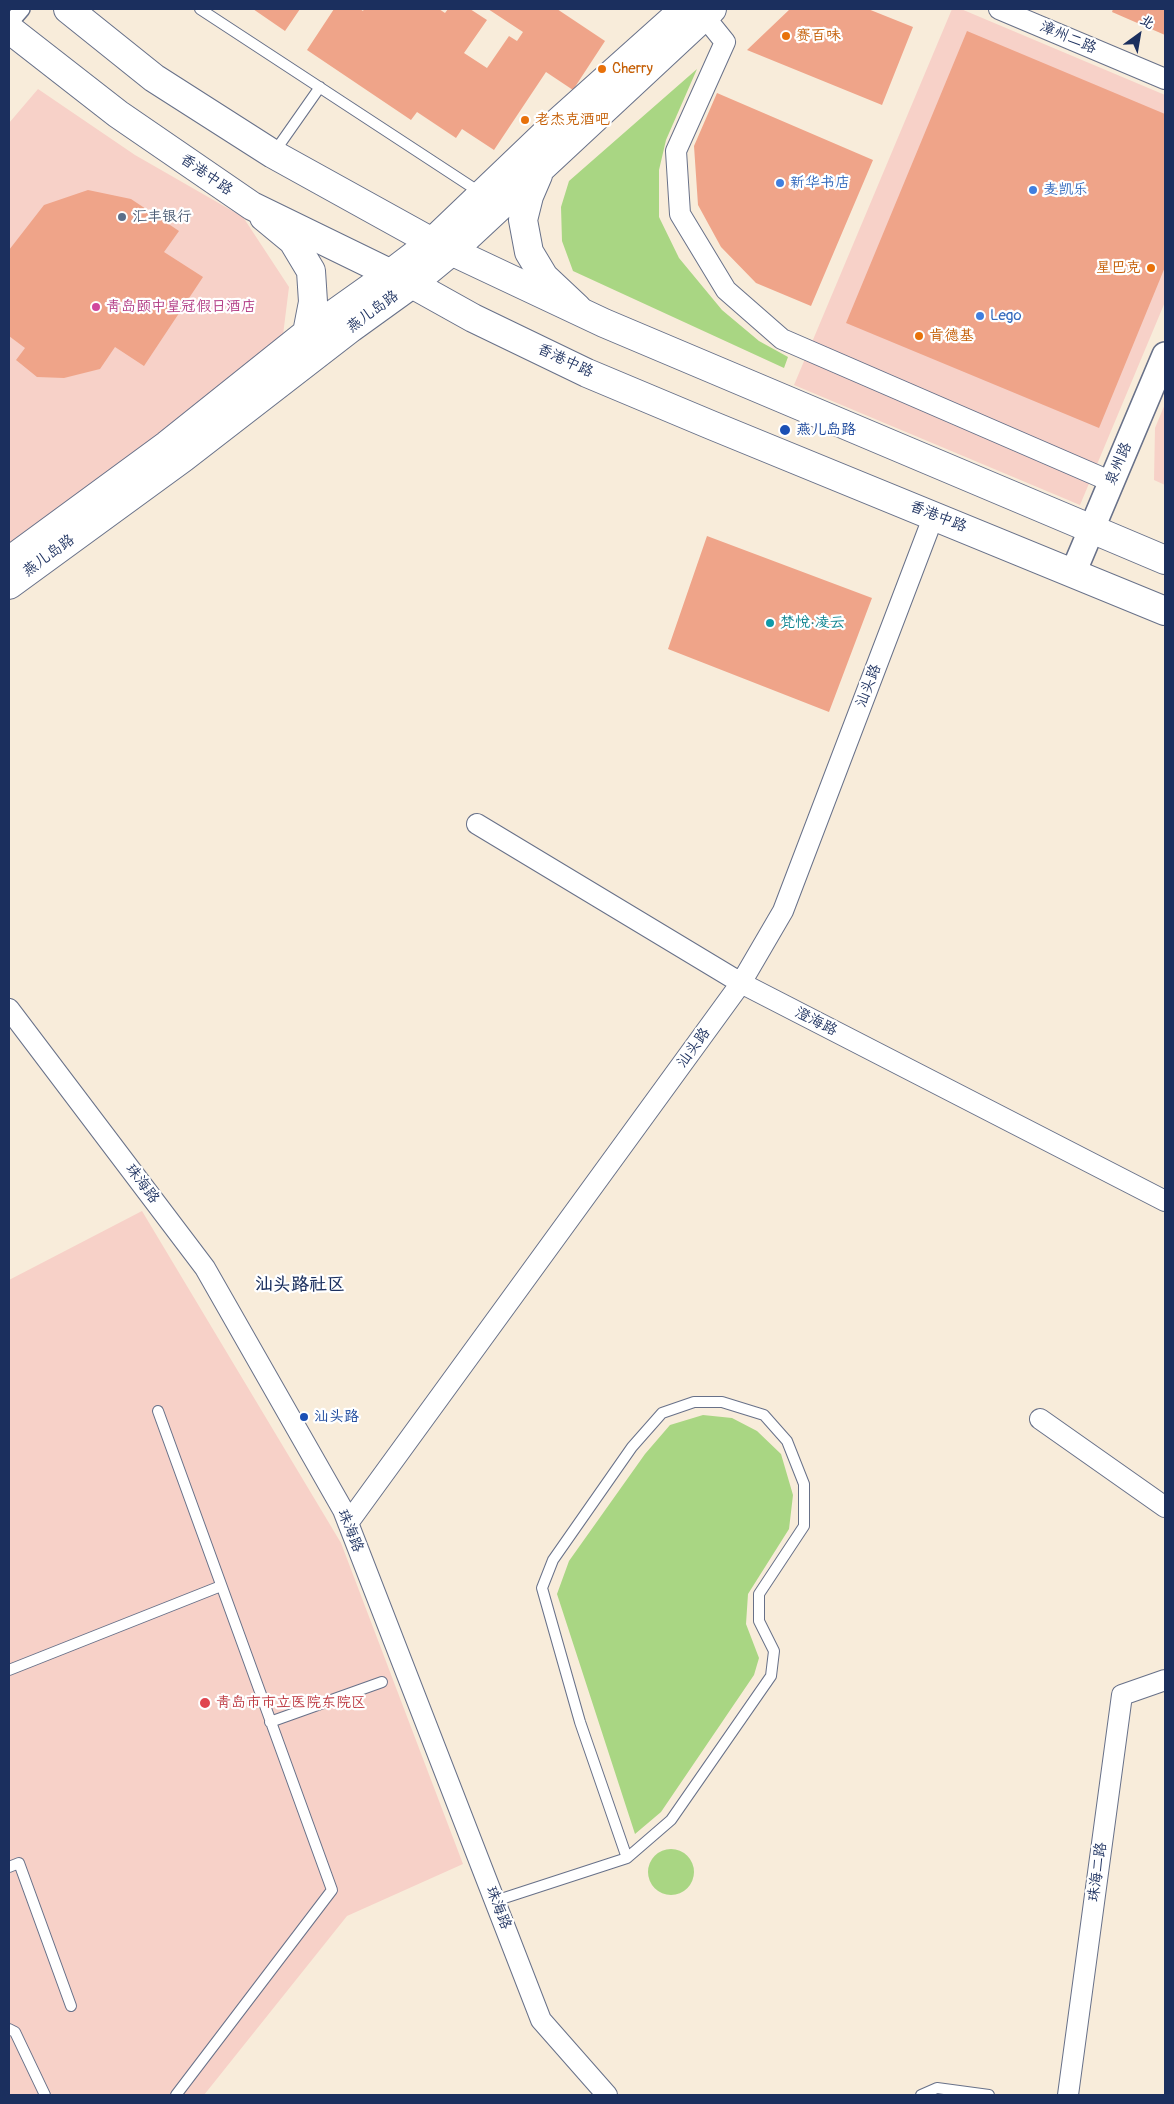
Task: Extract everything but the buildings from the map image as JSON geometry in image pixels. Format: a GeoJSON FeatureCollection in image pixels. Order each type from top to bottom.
{"type":"FeatureCollection","features":[{"type":"Feature","properties":{"kind":"main road"},"geometry":{"type":"LineString","coordinates":[[68,9],[154,78],[273,154],[442,246],[604,323],[1165,560]]}},
{"type":"Feature","properties":{"kind":"main road","name":"燕儿岛路"},"geometry":{"type":"LineString","coordinates":[[9,585],[183,458],[351,328],[401,279],[542,168],[700,11]]}},
{"type":"Feature","properties":{"kind":"main road","name":"燕儿岛路"},"geometry":{"type":"LineString","coordinates":[[442,246],[482,194],[547,132],[700,11]]}},
{"type":"Feature","properties":{"kind":"main road","name":"香港中路"},"geometry":{"type":"LineString","coordinates":[[9,28],[118,114],[252,206],[401,279],[473,318],[587,372],[711,425],[1165,611]]}},
{"type":"Feature","properties":{"kind":"main road"},"geometry":{"type":"LineString","coordinates":[[542,168],[529,196],[523,220],[530,252],[544,277],[580,311]]}},
{"type":"Feature","properties":{"kind":"main road"},"geometry":{"type":"LineString","coordinates":[[252,206],[293,241],[311,271],[313,302],[307,333]]}},
{"type":"Feature","properties":{"kind":"main road","name":"燕儿岛路"},"geometry":{"type":"LineString","coordinates":[[9,561],[167,444],[307,333],[401,279]]}},
{"type":"Feature","properties":{"kind":"street"},"geometry":{"type":"LineString","coordinates":[[9,24],[22,9]]}},
{"type":"Feature","properties":{"kind":"street","name":"漳州二路"},"geometry":{"type":"LineString","coordinates":[[999,9],[1165,79]]}},
{"type":"Feature","properties":{"kind":"street"},"geometry":{"type":"LineString","coordinates":[[700,11],[725,42],[676,151],[680,214],[726,290],[782,339],[1112,482]]}},
{"type":"Feature","properties":{"kind":"street","name":"泉州路"},"geometry":{"type":"LineString","coordinates":[[1073,573],[1165,354]]}},
{"type":"Feature","properties":{"kind":"street","name":"汕头路"},"geometry":{"type":"LineString","coordinates":[[348,1523],[741,983],[783,911],[934,515]]}},
{"type":"Feature","properties":{"kind":"street","name":"澄海路"},"geometry":{"type":"LineString","coordinates":[[477,824],[741,983],[1165,1201]]}},
{"type":"Feature","properties":{"kind":"street","name":"珠海路"},"geometry":{"type":"LineString","coordinates":[[9,1009],[205,1268],[343,1510],[541,2020],[607,2095]]}},
{"type":"Feature","properties":{"kind":"street"},"geometry":{"type":"LineString","coordinates":[[1040,1419],[1165,1507]]}},
{"type":"Feature","properties":{"kind":"street","name":"珠海二路"},"geometry":{"type":"LineString","coordinates":[[1068,2095],[1122,1695],[1165,1680]]}},
{"type":"Feature","properties":{"kind":"lane"},"geometry":{"type":"LineString","coordinates":[[200,9],[482,194]]}},
{"type":"Feature","properties":{"kind":"lane"},"geometry":{"type":"LineString","coordinates":[[273,154],[320,87]]}},
{"type":"Feature","properties":{"kind":"lane"},"geometry":{"type":"LineString","coordinates":[[495,1901],[627,1858],[671,1820],[771,1676],[774,1651],[759,1621],[759,1594],[804,1526],[804,1484],[787,1441],[764,1415],[722,1402],[694,1402],[662,1413],[632,1447],[553,1560],[542,1588],[580,1722],[627,1858]]}},
{"type":"Feature","properties":{"kind":"lane"},"geometry":{"type":"LineString","coordinates":[[158,1411],[332,1890],[176,2095]]}},
{"type":"Feature","properties":{"kind":"lane"},"geometry":{"type":"LineString","coordinates":[[9,1670],[221,1586]]}},
{"type":"Feature","properties":{"kind":"lane"},"geometry":{"type":"LineString","coordinates":[[270,1722],[382,1682]]}},
{"type":"Feature","properties":{"kind":"lane"},"geometry":{"type":"LineString","coordinates":[[9,1867],[19,1863],[71,2006]]}},
{"type":"Feature","properties":{"kind":"lane"},"geometry":{"type":"LineString","coordinates":[[9,2029],[15,2032],[45,2095]]}},
{"type":"Feature","properties":{"kind":"lane"},"geometry":{"type":"LineString","coordinates":[[921,2095],[937,2088],[989,2095]]}},
{"type":"Feature","properties":{"kind":"shaded area","name":"麦凯乐"},"geometry":{"type":"Polygon","coordinates":[[[952,9],[961,9],[1165,95],[1165,302],[1080,505],[794,385],[952,9]]]}},
{"type":"Feature","properties":{"kind":"shaded area"},"geometry":{"type":"Polygon","coordinates":[[[38,89],[135,155],[243,217],[289,287],[282,343],[9,549],[9,123],[38,89]]]}},
{"type":"Feature","properties":{"kind":"shaded area"},"geometry":{"type":"Polygon","coordinates":[[[1165,404],[1165,485],[1154,480],[1155,428],[1165,404]]]}},
{"type":"Feature","properties":{"kind":"shaded area","name":"青岛市市立医院东院区"},"geometry":{"type":"Polygon","coordinates":[[[142,1211],[341,1543],[463,1864],[347,1916],[204,2095],[9,2095],[9,1280],[142,1211]]]}},
{"type":"Feature","properties":{"kind":"green space"},"geometry":{"type":"Polygon","coordinates":[[[697,69],[666,140],[659,170],[659,217],[679,258],[722,310],[759,341],[788,357],[784,368],[573,271],[562,241],[561,207],[569,181],[697,69]]]}},
{"type":"Feature","properties":{"kind":"green space"},"geometry":{"type":"Polygon","coordinates":[[[703,1415],[732,1418],[757,1431],[781,1454],[793,1495],[789,1529],[748,1594],[746,1624],[759,1658],[754,1675],[661,1812],[635,1834],[557,1594],[569,1561],[645,1454],[670,1425],[703,1415]]]}},
{"type":"Feature","properties":{"kind":"green space"},"geometry":{"type":"Polygon","coordinates":[[[676,1849],[688,1855],[693,1863],[693,1881],[688,1889],[680,1894],[666,1895],[654,1889],[649,1881],[648,1867],[654,1855],[662,1850],[676,1849]]]}},
{"type":"Feature","properties":{"kind":"place","name":"赛百味"},"geometry":{"type":"Point","coordinates":[786,36]}},
{"type":"Feature","properties":{"kind":"place","name":"Cherry"},"geometry":{"type":"Point","coordinates":[602,69]}},
{"type":"Feature","properties":{"kind":"place","name":"老杰克酒吧"},"geometry":{"type":"Point","coordinates":[525,120]}},
{"type":"Feature","properties":{"kind":"place","name":"新华书店"},"geometry":{"type":"Point","coordinates":[780,183]}},
{"type":"Feature","properties":{"kind":"place","name":"麦凯乐"},"geometry":{"type":"Point","coordinates":[1033,190]}},
{"type":"Feature","properties":{"kind":"place","name":"汇丰银行"},"geometry":{"type":"Point","coordinates":[122,217]}},
{"type":"Feature","properties":{"kind":"place","name":"星巴克"},"geometry":{"type":"Point","coordinates":[1151,268]}},
{"type":"Feature","properties":{"kind":"place","name":"青岛颐中皇冠假日酒店"},"geometry":{"type":"Point","coordinates":[96,307]}},
{"type":"Feature","properties":{"kind":"place","name":"Lego"},"geometry":{"type":"Point","coordinates":[980,316]}},
{"type":"Feature","properties":{"kind":"place","name":"肯德基"},"geometry":{"type":"Point","coordinates":[919,336]}},
{"type":"Feature","properties":{"kind":"place","name":"燕儿岛路"},"geometry":{"type":"Point","coordinates":[785,430]}},
{"type":"Feature","properties":{"kind":"place","name":"梵悦·凌云"},"geometry":{"type":"Point","coordinates":[770,623]}},
{"type":"Feature","properties":{"kind":"place","name":"汕头路"},"geometry":{"type":"Point","coordinates":[304,1417]}},
{"type":"Feature","properties":{"kind":"place","name":"青岛市市立医院东院区"},"geometry":{"type":"Point","coordinates":[205,1703]}},
{"type":"Feature","properties":{"kind":"district","name":"汕头路社区"},"geometry":{"type":"Point","coordinates":[300,1285]}}]}
